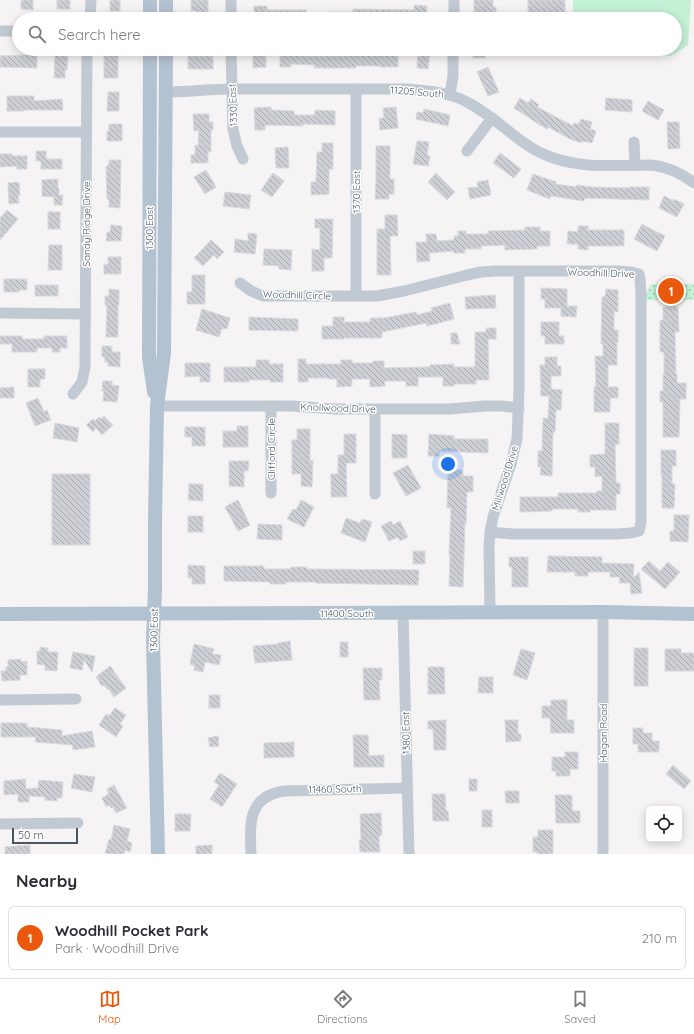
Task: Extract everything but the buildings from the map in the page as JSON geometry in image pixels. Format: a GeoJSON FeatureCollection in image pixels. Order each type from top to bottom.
{"type":"FeatureCollection","features":[{"type":"Feature","properties":{"kind":"main road"},"geometry":{"type":"LineString","coordinates":[[150,0],[150,12]]}},
{"type":"Feature","properties":{"kind":"main road"},"geometry":{"type":"LineString","coordinates":[[166,0],[166,12]]}},
{"type":"Feature","properties":{"kind":"main road","name":"1300 East"},"geometry":{"type":"LineString","coordinates":[[150,56],[148,357],[156,406]]}},
{"type":"Feature","properties":{"kind":"main road","name":"1300 East"},"geometry":{"type":"LineString","coordinates":[[158,854],[154,639],[156,406],[164,353],[166,56]]}},
{"type":"Feature","properties":{"kind":"main road","name":"11400 South"},"geometry":{"type":"LineString","coordinates":[[0,614],[490,612],[694,614]]}},
{"type":"Feature","properties":{"kind":"street"},"geometry":{"type":"LineString","coordinates":[[90,12],[91,0]]}},
{"type":"Feature","properties":{"kind":"street"},"geometry":{"type":"LineString","coordinates":[[231,0],[231,12]]}},
{"type":"Feature","properties":{"kind":"street"},"geometry":{"type":"LineString","coordinates":[[454,0],[454,12]]}},
{"type":"Feature","properties":{"kind":"street"},"geometry":{"type":"LineString","coordinates":[[0,31],[12,31]]}},
{"type":"Feature","properties":{"kind":"street","name":"Sandy Ridge Drive"},"geometry":{"type":"LineString","coordinates":[[74,394],[82,382],[85,367],[87,56]]}},
{"type":"Feature","properties":{"kind":"street","name":"1330 East"},"geometry":{"type":"LineString","coordinates":[[231,56],[234,129],[236,146],[243,158]]}},
{"type":"Feature","properties":{"kind":"street"},"geometry":{"type":"LineString","coordinates":[[450,95],[453,76],[453,56]]}},
{"type":"Feature","properties":{"kind":"street","name":"11205 South"},"geometry":{"type":"LineString","coordinates":[[166,92],[186,92],[214,89],[407,89],[429,91],[450,95],[476,107],[526,145],[558,160],[593,165],[652,165],[670,168],[694,182]]}},
{"type":"Feature","properties":{"kind":"street","name":"1370 East"},"geometry":{"type":"LineString","coordinates":[[356,89],[356,296]]}},
{"type":"Feature","properties":{"kind":"street"},"geometry":{"type":"LineString","coordinates":[[467,151],[492,118]]}},
{"type":"Feature","properties":{"kind":"street"},"geometry":{"type":"LineString","coordinates":[[0,132],[86,132]]}},
{"type":"Feature","properties":{"kind":"street"},"geometry":{"type":"LineString","coordinates":[[634,142],[635,165]]}},
{"type":"Feature","properties":{"kind":"street","name":"Millwood Drive"},"geometry":{"type":"LineString","coordinates":[[490,612],[490,532],[493,516],[515,451],[517,438],[519,408],[519,271]]}},
{"type":"Feature","properties":{"kind":"street","name":"Woodhill Drive"},"geometry":{"type":"LineString","coordinates":[[356,296],[391,294],[481,272],[618,271],[639,274],[641,294],[641,522],[639,531],[616,534],[512,534],[490,532]]}},
{"type":"Feature","properties":{"kind":"street","name":"Woodhill Circle"},"geometry":{"type":"LineString","coordinates":[[240,283],[251,291],[263,296],[356,296]]}},
{"type":"Feature","properties":{"kind":"street"},"geometry":{"type":"LineString","coordinates":[[0,314],[85,314]]}},
{"type":"Feature","properties":{"kind":"street","name":"Knollwood Drive"},"geometry":{"type":"LineString","coordinates":[[156,406],[292,406],[323,409],[375,410],[449,409],[485,406],[519,408]]}},
{"type":"Feature","properties":{"kind":"street","name":"Clifford Circle"},"geometry":{"type":"LineString","coordinates":[[271,406],[271,493]]}},
{"type":"Feature","properties":{"kind":"street"},"geometry":{"type":"LineString","coordinates":[[375,410],[375,494]]}},
{"type":"Feature","properties":{"kind":"street","name":"Hagan Road"},"geometry":{"type":"LineString","coordinates":[[603,612],[603,854]]}},
{"type":"Feature","properties":{"kind":"street","name":"1380 East"},"geometry":{"type":"LineString","coordinates":[[403,613],[409,854]]}},
{"type":"Feature","properties":{"kind":"street"},"geometry":{"type":"LineString","coordinates":[[0,700],[76,699]]}},
{"type":"Feature","properties":{"kind":"street","name":"11460 South"},"geometry":{"type":"LineString","coordinates":[[251,854],[251,820],[254,811],[258,803],[271,794],[285,791],[407,788]]}},
{"type":"Feature","properties":{"kind":"street"},"geometry":{"type":"LineString","coordinates":[[0,824],[78,823]]}},
{"type":"Feature","properties":{"kind":"green space"},"geometry":{"type":"Polygon","coordinates":[[[573,0],[691,0],[688,45],[682,49],[682,12],[573,12],[573,0]]]}},
{"type":"Feature","properties":{"kind":"green space"},"geometry":{"type":"Polygon","coordinates":[[[651,284],[694,284],[694,300],[646,300],[646,294],[651,284]]]}},
{"type":"Feature","properties":{"kind":"place","name":"Woodhill Pocket Park"},"geometry":{"type":"Point","coordinates":[671,291]}}]}
